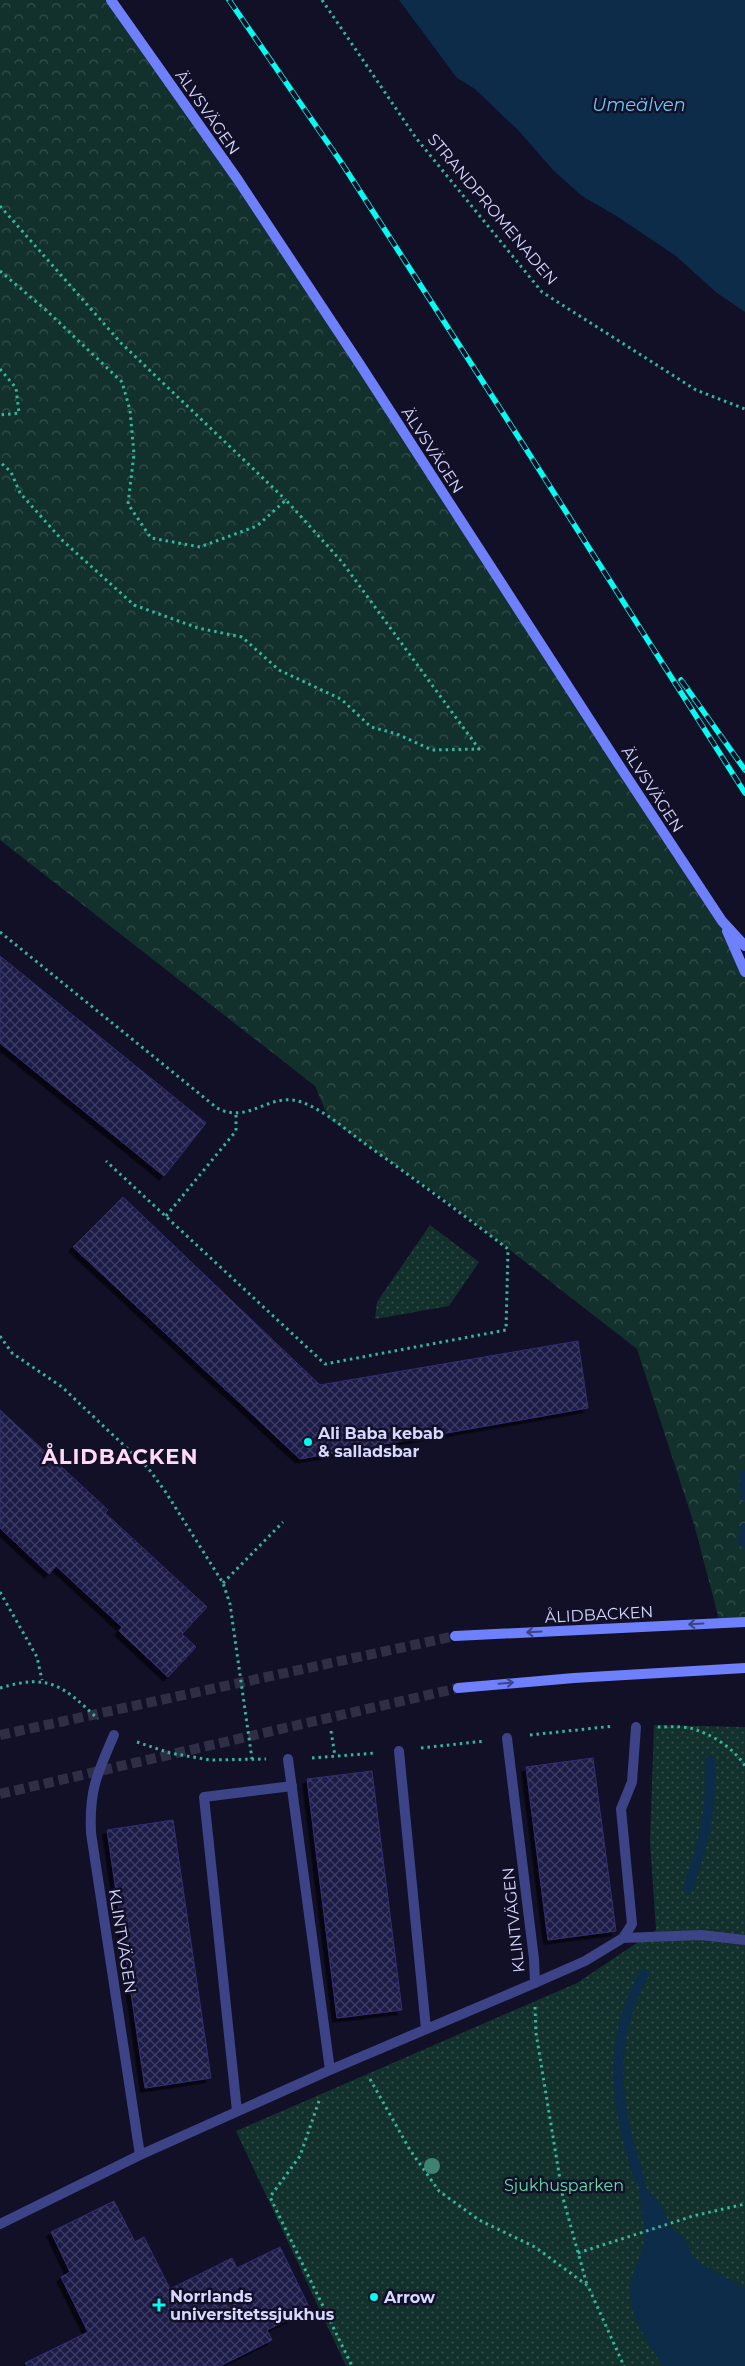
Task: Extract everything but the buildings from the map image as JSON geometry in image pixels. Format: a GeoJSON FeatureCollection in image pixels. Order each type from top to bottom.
{"type":"FeatureCollection","features":[{"type":"Feature","properties":{"kind":"main road","name":"ÄLVSVÄGEN"},"geometry":{"type":"LineString","coordinates":[[111,0],[238,180],[359,362],[722,921],[745,972]]}},
{"type":"Feature","properties":{"kind":"main road","name":"ÄLVSVÄGEN"},"geometry":{"type":"LineString","coordinates":[[722,921],[745,946]]}},
{"type":"Feature","properties":{"kind":"main road","name":"ÅLIDBACKEN"},"geometry":{"type":"LineString","coordinates":[[455,1636],[745,1622]]}},
{"type":"Feature","properties":{"kind":"main road"},"geometry":{"type":"LineString","coordinates":[[458,1688],[574,1678],[745,1668]]}},
{"type":"Feature","properties":{"kind":"street"},"geometry":{"type":"LineString","coordinates":[[534,1982],[585,1961],[623,1938],[632,1924],[621,1809],[632,1782],[636,1727]]}},
{"type":"Feature","properties":{"kind":"street","name":"KLINTVÄGEN"},"geometry":{"type":"LineString","coordinates":[[114,1735],[96,1777],[90,1804],[91,1833],[140,2155]]}},
{"type":"Feature","properties":{"kind":"street","name":"KLINTVÄGEN"},"geometry":{"type":"LineString","coordinates":[[0,2224],[140,2155],[237,2111],[534,1982],[534,1959],[507,1738]]}},
{"type":"Feature","properties":{"kind":"street"},"geometry":{"type":"LineString","coordinates":[[399,1751],[426,2029]]}},
{"type":"Feature","properties":{"kind":"street"},"geometry":{"type":"LineString","coordinates":[[288,1759],[330,2070]]}},
{"type":"Feature","properties":{"kind":"street"},"geometry":{"type":"LineString","coordinates":[[237,2111],[204,1797],[292,1786]]}},
{"type":"Feature","properties":{"kind":"street"},"geometry":{"type":"LineString","coordinates":[[623,1938],[701,1935],[745,1940]]}},
{"type":"Feature","properties":{"kind":"path","name":"STRANDPROMENADEN"},"geometry":{"type":"LineString","coordinates":[[322,0],[416,138],[542,292],[696,390],[745,409]]}},
{"type":"Feature","properties":{"kind":"path"},"geometry":{"type":"LineString","coordinates":[[0,206],[121,343],[286,500],[342,562],[479,749],[432,750],[397,734],[371,726],[341,699],[279,670],[242,637],[198,628],[134,605],[63,541],[20,493],[11,472],[0,462]]}},
{"type":"Feature","properties":{"kind":"path"},"geometry":{"type":"LineString","coordinates":[[0,271],[47,310],[122,382],[130,410],[134,454],[128,504],[151,538],[200,547],[257,526],[286,500]]}},
{"type":"Feature","properties":{"kind":"path"},"geometry":{"type":"LineString","coordinates":[[0,369],[16,388],[19,412],[0,415]]}},
{"type":"Feature","properties":{"kind":"path"},"geometry":{"type":"LineString","coordinates":[[0,932],[217,1108],[226,1113],[236,1114],[282,1100],[302,1102],[442,1198],[508,1249],[506,1330],[325,1364],[106,1161]]}},
{"type":"Feature","properties":{"kind":"path"},"geometry":{"type":"LineString","coordinates":[[166,1216],[236,1131],[236,1114]]}},
{"type":"Feature","properties":{"kind":"path"},"geometry":{"type":"LineString","coordinates":[[0,1336],[12,1353],[62,1387],[148,1468],[166,1491],[224,1582],[230,1604],[252,1759]]}},
{"type":"Feature","properties":{"kind":"path"},"geometry":{"type":"LineString","coordinates":[[224,1582],[283,1522]]}},
{"type":"Feature","properties":{"kind":"path"},"geometry":{"type":"LineString","coordinates":[[0,1592],[37,1657],[42,1680]]}},
{"type":"Feature","properties":{"kind":"path"},"geometry":{"type":"LineString","coordinates":[[0,1688],[42,1680],[65,1689],[114,1735],[170,1753],[210,1760],[335,1756],[399,1751],[599,1727],[636,1727],[689,1728],[714,1738],[739,1756],[745,1766]]}},
{"type":"Feature","properties":{"kind":"path"},"geometry":{"type":"LineString","coordinates":[[331,1731],[335,1756]]}},
{"type":"Feature","properties":{"kind":"path"},"geometry":{"type":"LineString","coordinates":[[534,1982],[536,2034],[563,2198],[588,2286],[624,2366]]}},
{"type":"Feature","properties":{"kind":"path"},"geometry":{"type":"LineString","coordinates":[[356,2058],[377,2090],[410,2150],[440,2192],[479,2220],[535,2246],[588,2286]]}},
{"type":"Feature","properties":{"kind":"path"},"geometry":{"type":"LineString","coordinates":[[330,2070],[300,2156],[270,2197],[352,2366]]}},
{"type":"Feature","properties":{"kind":"path"},"geometry":{"type":"LineString","coordinates":[[578,2254],[671,2223],[745,2204]]}},
{"type":"Feature","properties":{"kind":"green space"},"geometry":{"type":"Polygon","coordinates":[[[0,0],[111,0],[238,180],[722,921],[745,972],[745,1622],[720,1623],[694,1524],[637,1349],[443,1198],[329,1119],[315,1086],[0,840],[0,0]]]}},
{"type":"Feature","properties":{"kind":"green space"},"geometry":{"type":"Polygon","coordinates":[[[430,1225],[479,1262],[449,1306],[375,1319],[377,1302],[430,1225]]]}},
{"type":"Feature","properties":{"kind":"green space","name":"Sjukhusparken"},"geometry":{"type":"Polygon","coordinates":[[[654,1725],[745,1727],[745,2366],[346,2366],[236,2131],[577,1983],[656,1930],[650,1842],[654,1725]]]}},
{"type":"Feature","properties":{"kind":"water","name":"Umeälven"},"geometry":{"type":"Polygon","coordinates":[[[399,0],[745,0],[745,312],[717,293],[676,256],[618,217],[582,196],[553,170],[519,131],[475,89],[457,78],[399,0]]]}},
{"type":"Feature","properties":{"kind":"water"},"geometry":{"type":"Polygon","coordinates":[[[640,2181],[660,2203],[671,2227],[686,2241],[693,2256],[701,2264],[745,2288],[745,2366],[663,2366],[645,2337],[631,2304],[630,2293],[632,2276],[644,2244],[640,2181]]]}},
{"type":"Feature","properties":{"kind":"waterway"},"geometry":{"type":"LineString","coordinates":[[745,1475],[745,1496]]}},
{"type":"Feature","properties":{"kind":"waterway"},"geometry":{"type":"LineString","coordinates":[[743,1542],[745,1528]]}},
{"type":"Feature","properties":{"kind":"waterway"},"geometry":{"type":"LineString","coordinates":[[688,1889],[706,1826],[710,1796],[710,1761]]}},
{"type":"Feature","properties":{"kind":"waterway"},"geometry":{"type":"LineString","coordinates":[[640,2181],[625,2128],[618,2076],[619,2051],[624,2026],[632,2000],[644,1974]]}},
{"type":"Feature","properties":{"kind":"tunnel"},"geometry":{"type":"LineString","coordinates":[[0,1735],[455,1636]]}},
{"type":"Feature","properties":{"kind":"tunnel"},"geometry":{"type":"LineString","coordinates":[[0,1794],[458,1688]]}},
{"type":"Feature","properties":{"kind":"railway"},"geometry":{"type":"LineString","coordinates":[[229,0],[343,165],[745,793]]}},
{"type":"Feature","properties":{"kind":"railway"},"geometry":{"type":"LineString","coordinates":[[681,680],[745,770]]}},
{"type":"Feature","properties":{"kind":"place","name":"Ali Baba kebab & salladsbar"},"geometry":{"type":"Point","coordinates":[308,1442]}},
{"type":"Feature","properties":{"kind":"place","name":"Arrow"},"geometry":{"type":"Point","coordinates":[374,2297]}},
{"type":"Feature","properties":{"kind":"place","name":"Norrlands universitetssjukhus"},"geometry":{"type":"Point","coordinates":[159,2305]}},
{"type":"Feature","properties":{"kind":"district","name":"ÅLIDBACKEN"},"geometry":{"type":"Point","coordinates":[120,1457]}}]}
